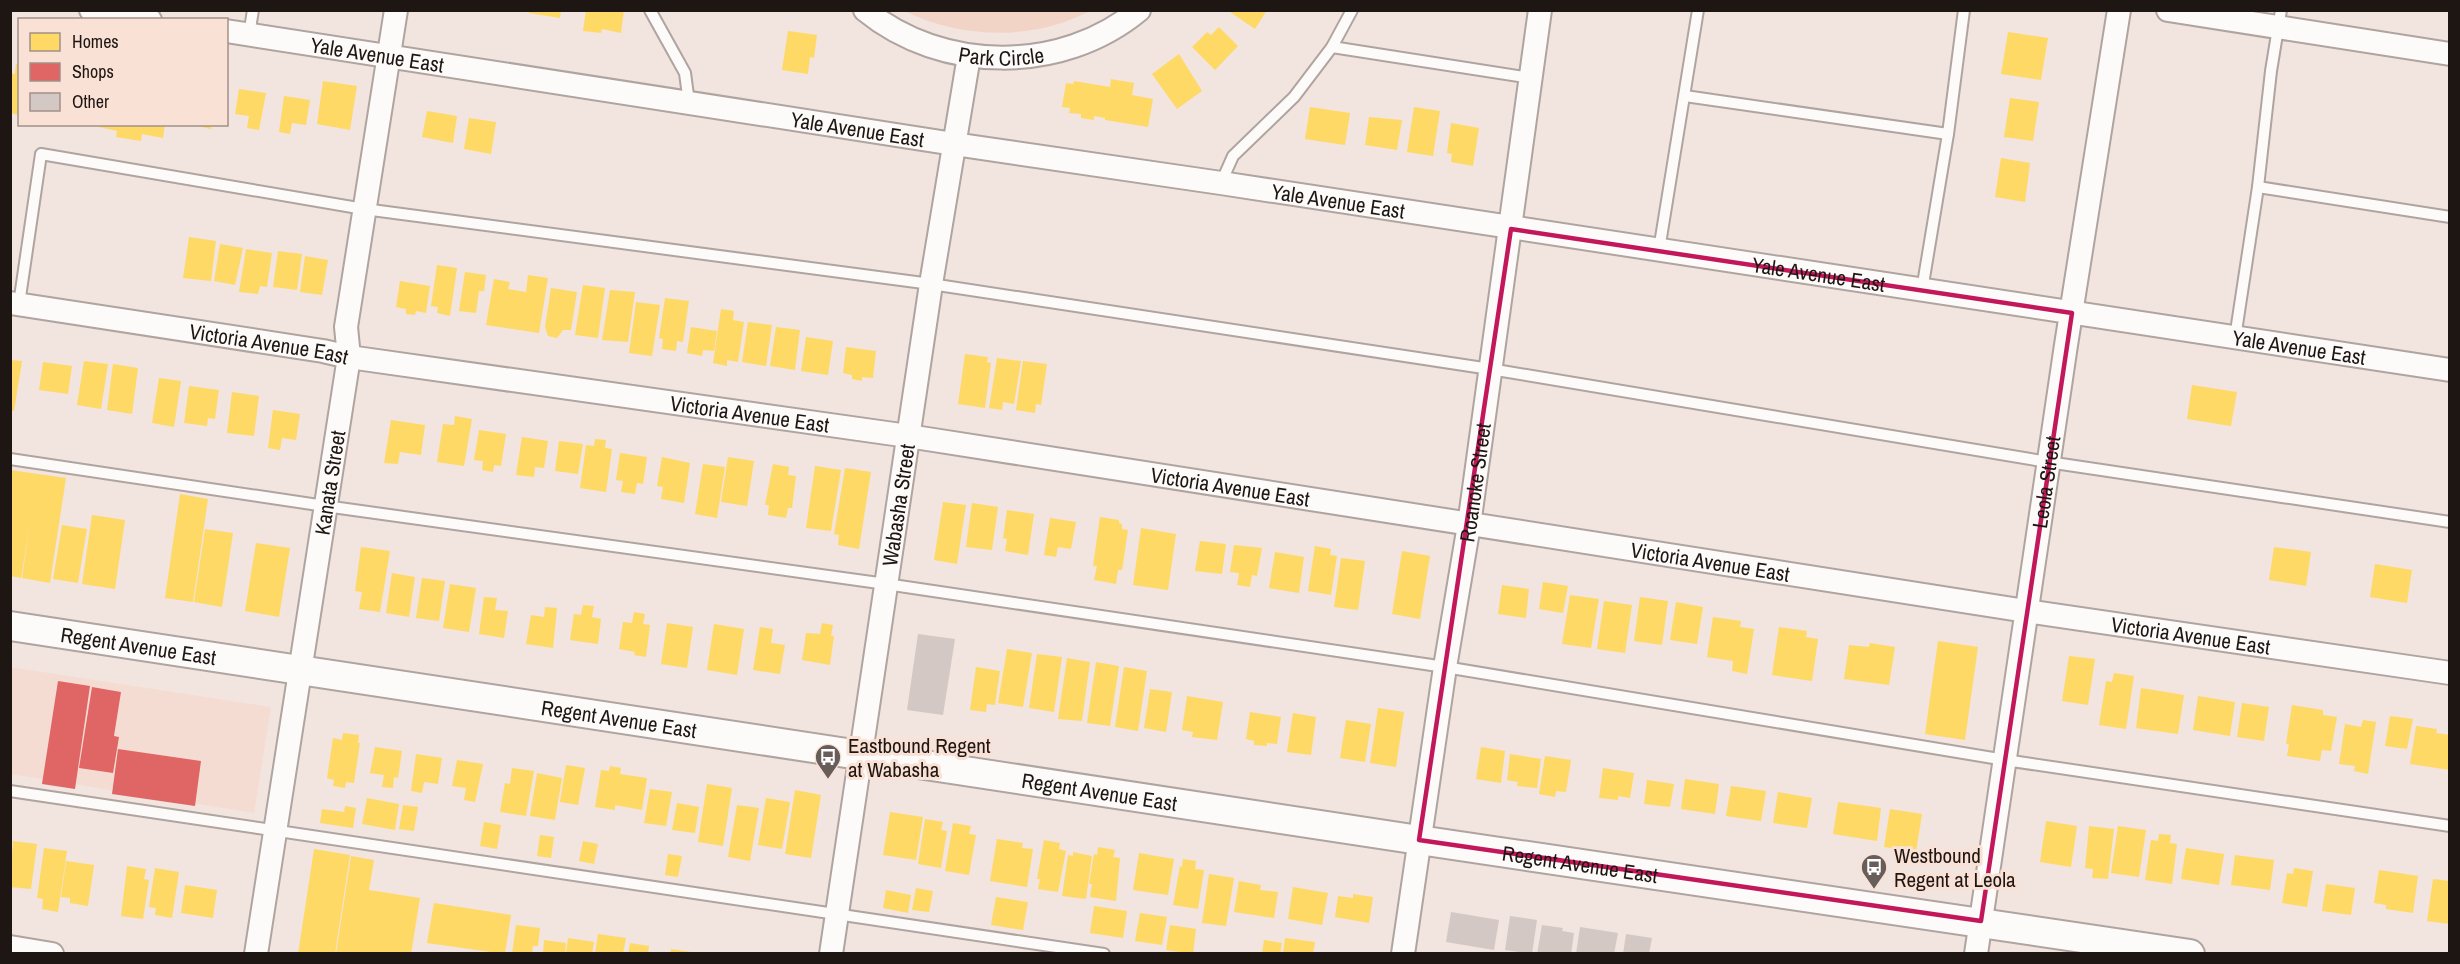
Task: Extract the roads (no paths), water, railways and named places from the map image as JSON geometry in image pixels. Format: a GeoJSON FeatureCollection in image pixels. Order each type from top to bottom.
{"type":"FeatureCollection","features":[{"type":"Feature","properties":{"kind":"street"},"geometry":{"type":"LineString","coordinates":[[91,10],[138,18]]}},
{"type":"Feature","properties":{"kind":"street","name":"Kanata Street"},"geometry":{"type":"LineString","coordinates":[[256,954],[349,357],[346,327],[396,10]]}},
{"type":"Feature","properties":{"kind":"street","name":"Park Circle"},"geometry":{"type":"LineString","coordinates":[[864,10],[906,37],[927,45],[969,56],[1008,58],[1046,54],[1065,49],[1102,34],[1139,10]]}},
{"type":"Feature","properties":{"kind":"street","name":"Roanoke Street"},"geometry":{"type":"LineString","coordinates":[[1403,954],[1445,667],[1469,525],[1540,10]]}},
{"type":"Feature","properties":{"kind":"street","name":"Leola Street"},"geometry":{"type":"LineString","coordinates":[[1976,954],[2048,462],[2119,10]]}},
{"type":"Feature","properties":{"kind":"street"},"geometry":{"type":"LineString","coordinates":[[2168,10],[2279,19],[2450,54]]}},
{"type":"Feature","properties":{"kind":"street","name":"Yale Avenue East"},"geometry":{"type":"LineString","coordinates":[[228,31],[1511,229],[2450,370]]}},
{"type":"Feature","properties":{"kind":"street","name":"Wabasha Street"},"geometry":{"type":"LineString","coordinates":[[831,954],[931,284],[969,56]]}},
{"type":"Feature","properties":{"kind":"street","name":"Victoria Avenue East"},"geometry":{"type":"LineString","coordinates":[[15,304],[323,351],[349,357],[908,436],[2026,611],[2450,673]]}},
{"type":"Feature","properties":{"kind":"street","name":"Regent Avenue East"},"geometry":{"type":"LineString","coordinates":[[10,626],[1419,840],[1981,921],[2190,954]]}},
{"type":"Feature","properties":{"kind":"street"},"geometry":{"type":"LineString","coordinates":[[10,947],[52,954]]}},
{"type":"Feature","properties":{"kind":"lane"},"geometry":{"type":"LineString","coordinates":[[249,35],[253,10]]}},
{"type":"Feature","properties":{"kind":"lane"},"geometry":{"type":"LineString","coordinates":[[650,10],[685,73],[689,103]]}},
{"type":"Feature","properties":{"kind":"lane"},"geometry":{"type":"LineString","coordinates":[[1221,183],[1233,156],[1294,97],[1332,47],[1352,10]]}},
{"type":"Feature","properties":{"kind":"lane"},"geometry":{"type":"LineString","coordinates":[[1659,250],[1698,10]]}},
{"type":"Feature","properties":{"kind":"lane"},"geometry":{"type":"LineString","coordinates":[[1922,291],[1948,134],[1964,10]]}},
{"type":"Feature","properties":{"kind":"lane"},"geometry":{"type":"LineString","coordinates":[[2235,338],[2258,188],[2279,19]]}},
{"type":"Feature","properties":{"kind":"lane"},"geometry":{"type":"LineString","coordinates":[[1332,47],[1531,78]]}},
{"type":"Feature","properties":{"kind":"lane"},"geometry":{"type":"LineString","coordinates":[[1684,96],[1948,134]]}},
{"type":"Feature","properties":{"kind":"lane"},"geometry":{"type":"LineString","coordinates":[[15,304],[42,154],[364,209],[931,284],[1490,369],[2048,462],[2450,522]]}},
{"type":"Feature","properties":{"kind":"lane"},"geometry":{"type":"LineString","coordinates":[[2258,188],[2450,217]]}},
{"type":"Feature","properties":{"kind":"lane"},"geometry":{"type":"LineString","coordinates":[[10,459],[325,506],[886,584],[1445,667],[2005,760],[2450,826]]}},
{"type":"Feature","properties":{"kind":"lane"},"geometry":{"type":"LineString","coordinates":[[10,791],[837,912],[1104,954]]}},
{"type":"Feature","properties":{"kind":"place","name":"Eastbound Regent at Wabasha"},"geometry":{"type":"Point","coordinates":[828,780]}},
{"type":"Feature","properties":{"kind":"place","name":"Westbound Regent at Leola"},"geometry":{"type":"Point","coordinates":[1874,890]}}]}
